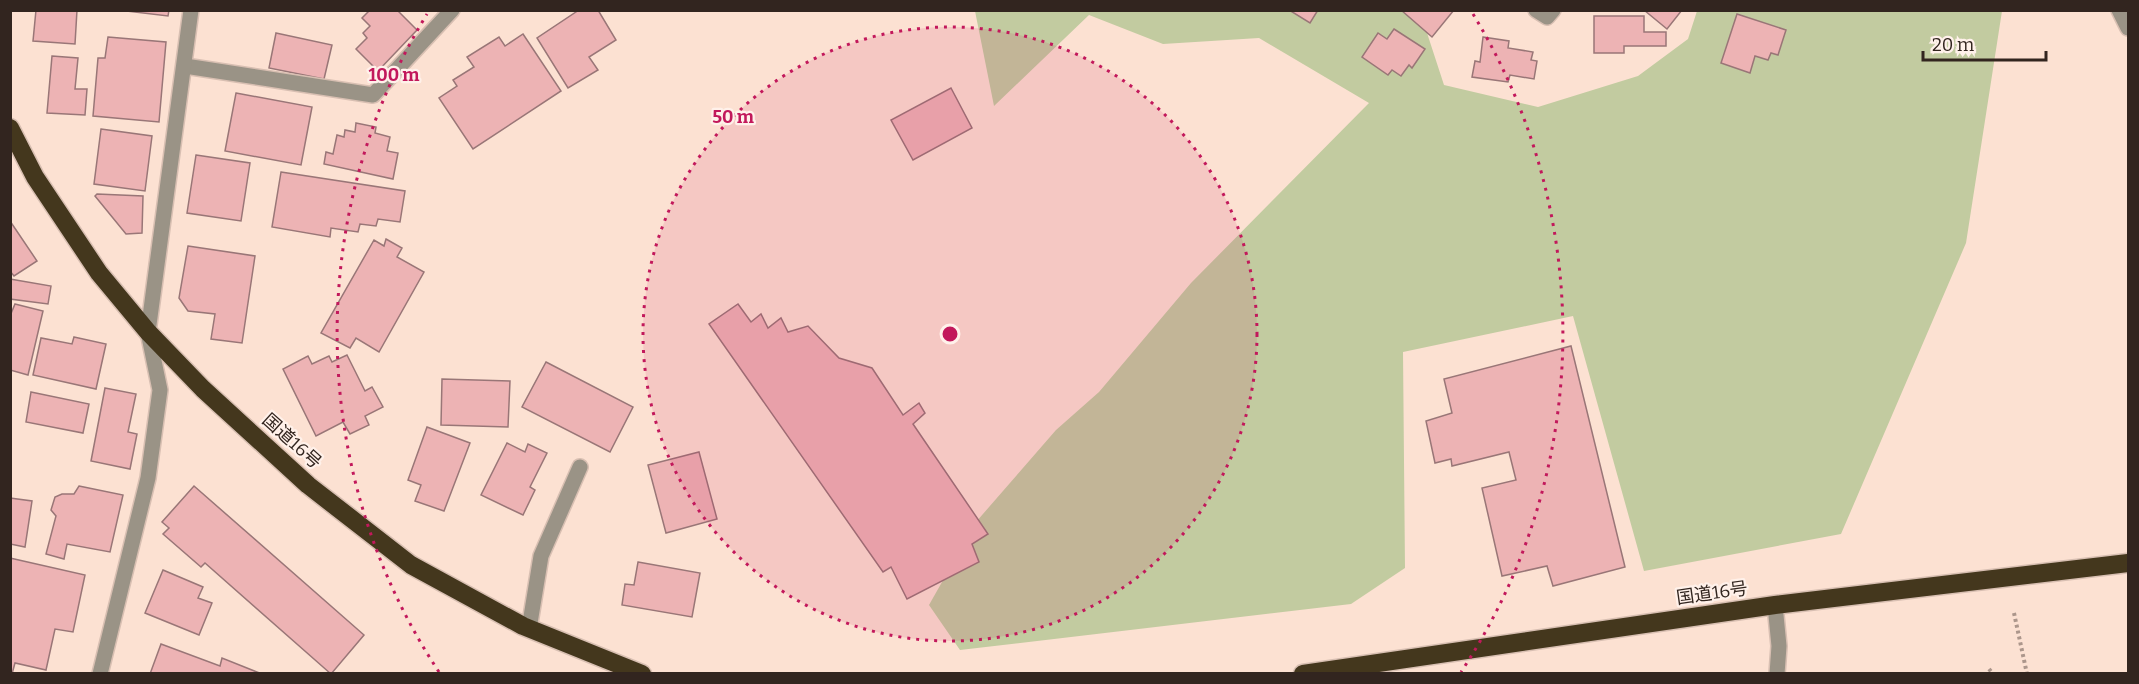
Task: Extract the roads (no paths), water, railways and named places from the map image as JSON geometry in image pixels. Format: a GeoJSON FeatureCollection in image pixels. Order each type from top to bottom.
{"type":"FeatureCollection","features":[{"type":"Feature","properties":{"kind":"highway","name":"国道16号"},"geometry":{"type":"LineString","coordinates":[[10,128],[34,177],[99,273],[148,332],[203,389],[308,484],[411,565],[529,628],[642,674]]}},
{"type":"Feature","properties":{"kind":"highway","name":"国道16号"},"geometry":{"type":"LineString","coordinates":[[1303,674],[1351,670],[1775,605],[2128,564]]}},
{"type":"Feature","properties":{"kind":"street"},"geometry":{"type":"LineString","coordinates":[[100,674],[148,478],[160,390],[148,332],[191,10]]}},
{"type":"Feature","properties":{"kind":"street"},"geometry":{"type":"LineString","coordinates":[[185,66],[373,95],[452,10]]}},
{"type":"Feature","properties":{"kind":"street"},"geometry":{"type":"LineString","coordinates":[[1536,10],[1547,17],[1553,10]]}},
{"type":"Feature","properties":{"kind":"street"},"geometry":{"type":"LineString","coordinates":[[2119,10],[2128,28]]}},
{"type":"Feature","properties":{"kind":"street"},"geometry":{"type":"LineString","coordinates":[[529,628],[541,556],[580,466]]}},
{"type":"Feature","properties":{"kind":"street"},"geometry":{"type":"LineString","coordinates":[[1775,605],[1779,646],[1777,674]]}}]}
